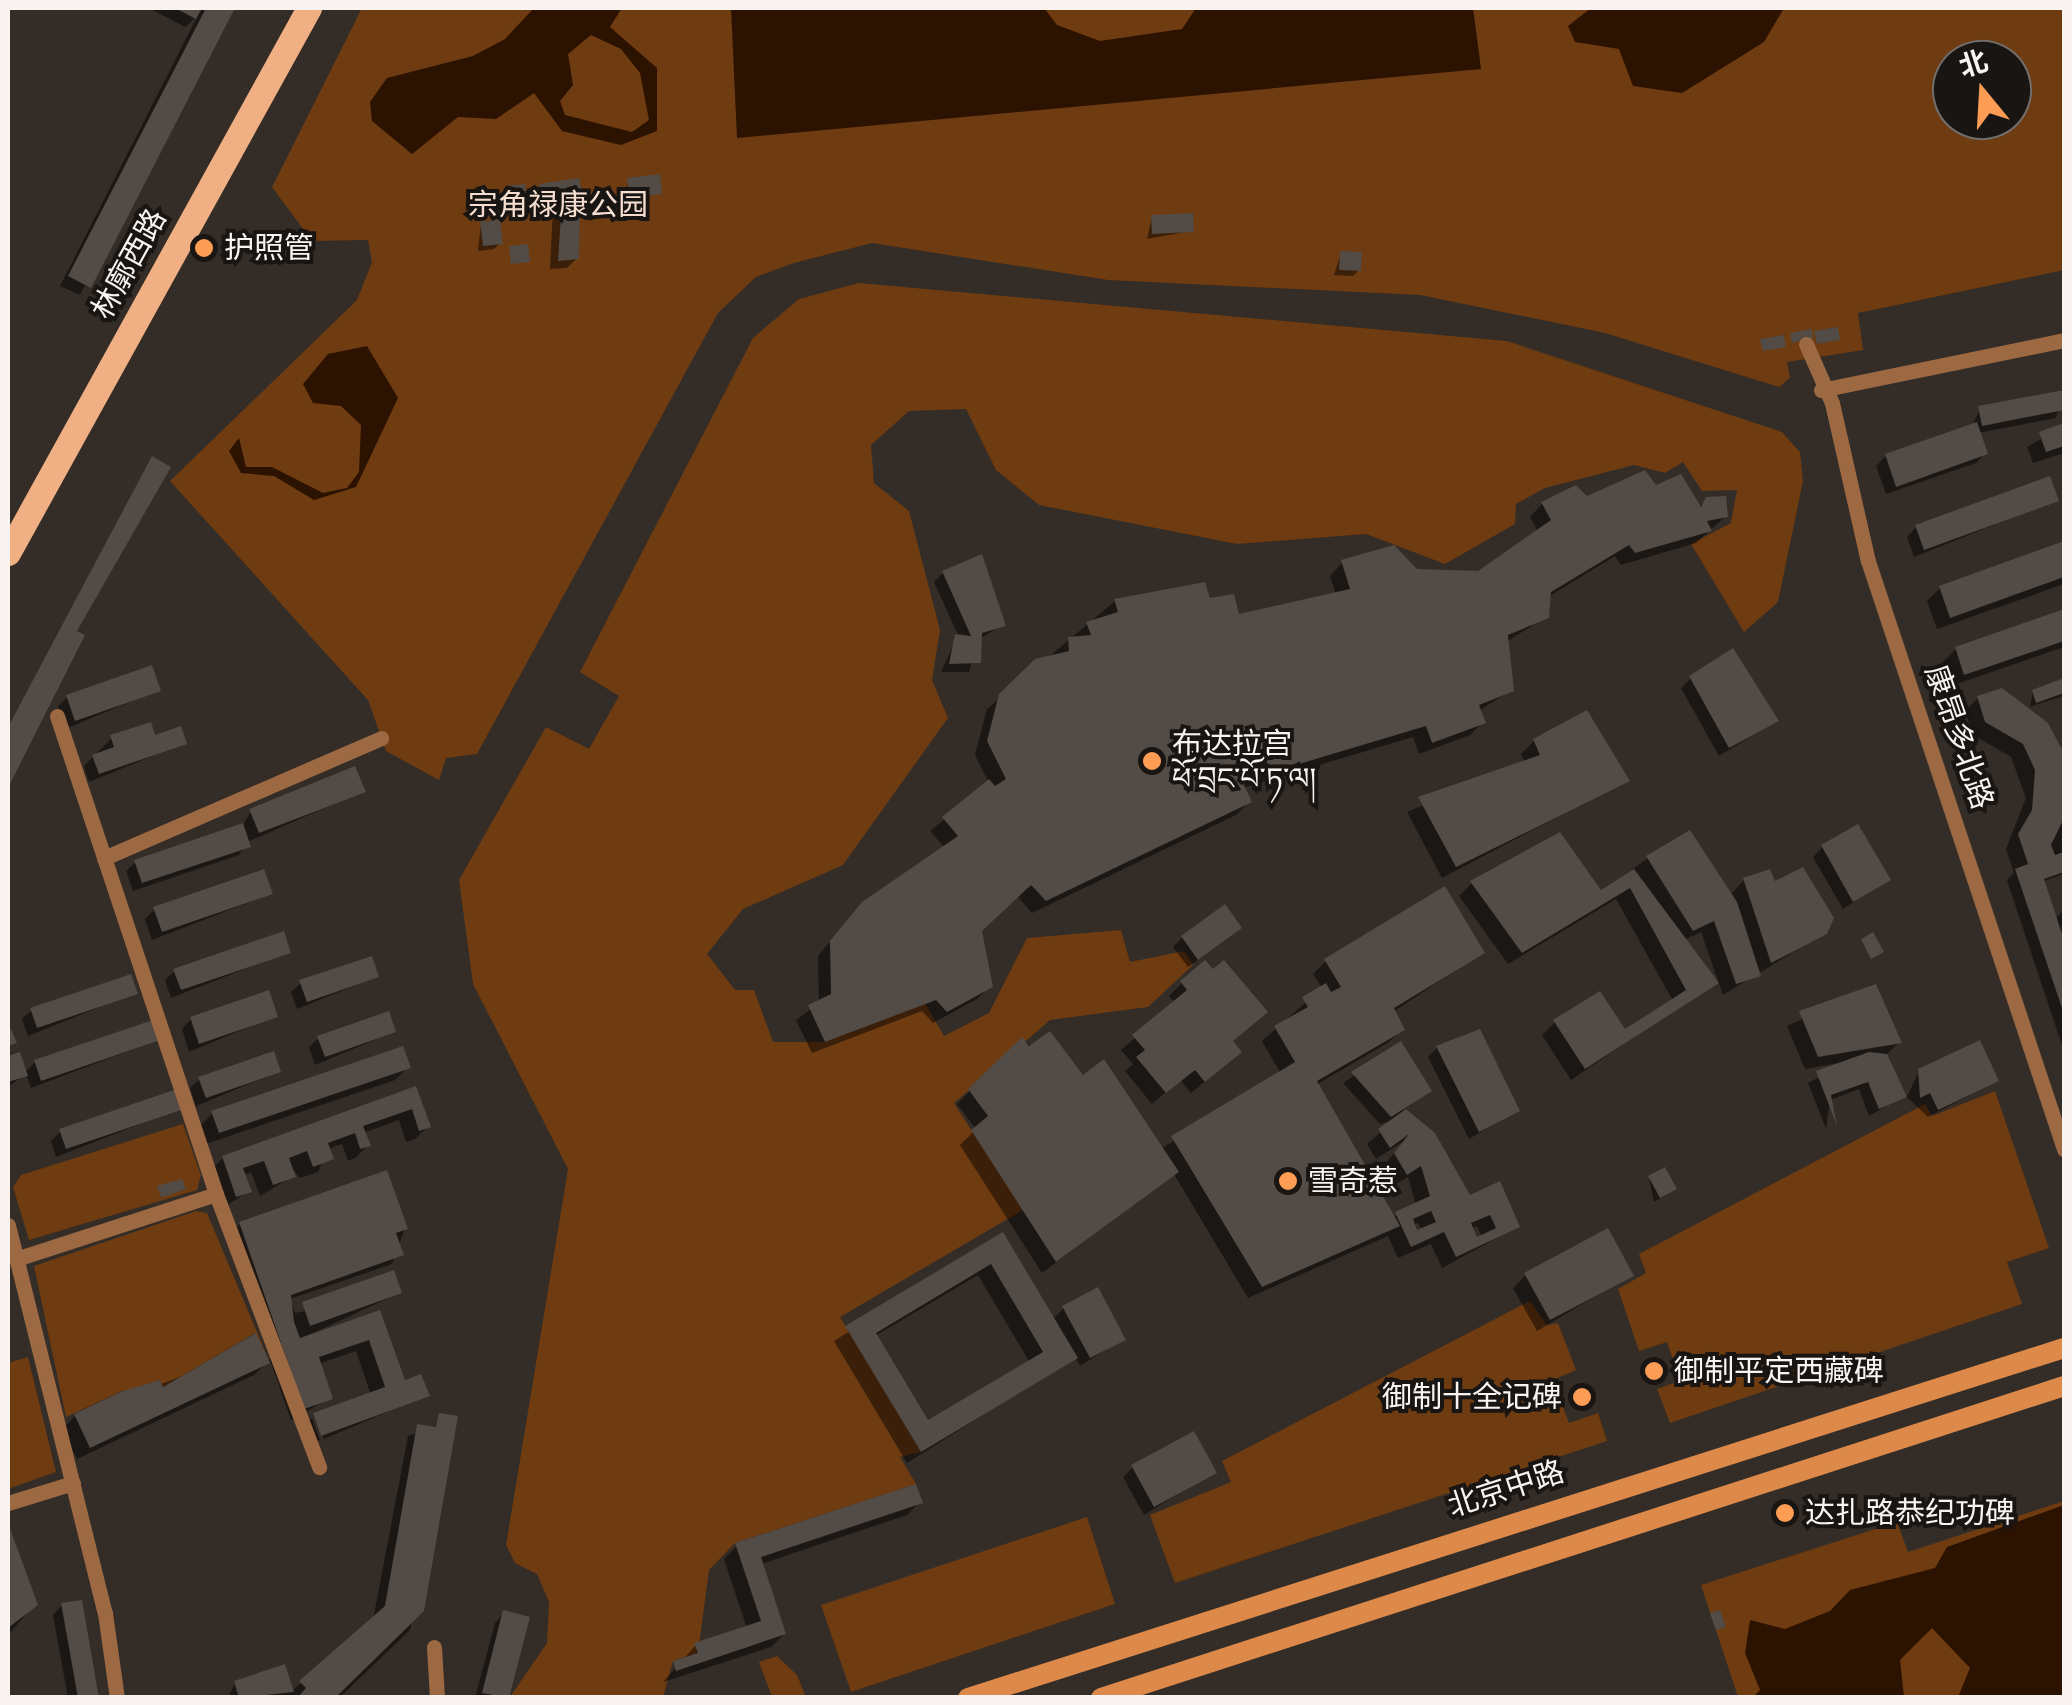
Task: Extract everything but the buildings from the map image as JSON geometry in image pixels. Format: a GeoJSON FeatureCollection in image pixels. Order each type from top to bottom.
{"type":"FeatureCollection","features":[{"type":"Feature","properties":{"kind":"main road","name":"林廓西路"},"geometry":{"type":"LineString","coordinates":[[8,553],[309,8]]}},
{"type":"Feature","properties":{"kind":"main road","name":"北京中路"},"geometry":{"type":"LineString","coordinates":[[968,1698],[2064,1348]]}},
{"type":"Feature","properties":{"kind":"main road"},"geometry":{"type":"LineString","coordinates":[[1100,1698],[2064,1386]]}},
{"type":"Feature","properties":{"kind":"street"},"geometry":{"type":"LineString","coordinates":[[1821,390],[2064,340]]}},
{"type":"Feature","properties":{"kind":"street","name":"康昂多北路"},"geometry":{"type":"LineString","coordinates":[[1806,344],[1868,561],[2064,1149]]}},
{"type":"Feature","properties":{"kind":"street"},"geometry":{"type":"LineString","coordinates":[[57,716],[216,1194],[320,1467]]}},
{"type":"Feature","properties":{"kind":"street"},"geometry":{"type":"LineString","coordinates":[[104,858],[381,738]]}},
{"type":"Feature","properties":{"kind":"street"},"geometry":{"type":"LineString","coordinates":[[16,1259],[216,1194]]}},
{"type":"Feature","properties":{"kind":"street"},"geometry":{"type":"LineString","coordinates":[[8,1225],[72,1483],[117,1698]]}},
{"type":"Feature","properties":{"kind":"street"},"geometry":{"type":"LineString","coordinates":[[8,1503],[72,1483]]}},
{"type":"Feature","properties":{"kind":"street"},"geometry":{"type":"LineString","coordinates":[[434,1647],[436,1698]]}},
{"type":"Feature","properties":{"kind":"green space","name":"宗角禄康公园"},"geometry":{"type":"Polygon","coordinates":[[[362,8],[2064,8],[2064,270],[1858,313],[1863,350],[1787,362],[1790,378],[1779,387],[1605,333],[1420,295],[1108,280],[872,243],[756,277],[718,313],[477,754],[446,758],[439,780],[386,751],[368,700],[170,481],[357,300],[372,262],[368,240],[312,241],[272,187],[362,8]]]}},
{"type":"Feature","properties":{"kind":"green space"},"geometry":{"type":"Polygon","coordinates":[[[859,283],[1507,341],[1782,432],[1800,452],[1803,481],[1778,602],[1744,632],[1691,544],[1731,523],[1737,490],[1702,491],[1683,462],[1665,473],[1634,465],[1545,488],[1516,504],[1515,524],[1445,564],[1366,534],[1237,544],[1039,505],[996,470],[966,409],[909,411],[871,445],[874,483],[909,511],[940,630],[932,680],[948,718],[843,865],[743,909],[707,954],[735,990],[754,990],[773,1042],[825,1042],[925,1003],[944,1036],[989,1013],[1027,938],[1121,930],[1130,962],[1184,951],[1193,965],[1148,1007],[1050,1020],[954,1103],[1023,1210],[840,1317],[921,1452],[900,1457],[916,1484],[735,1543],[709,1570],[698,1653],[673,1661],[663,1697],[510,1697],[547,1643],[549,1602],[537,1574],[515,1563],[506,1545],[568,1169],[473,984],[459,880],[546,727],[589,749],[619,696],[580,672],[753,338],[799,299],[859,283]]]}},
{"type":"Feature","properties":{"kind":"green space"},"geometry":{"type":"Polygon","coordinates":[[[1995,1091],[2049,1248],[2007,1262],[2022,1304],[1670,1423],[1657,1389],[1680,1381],[1667,1342],[1639,1351],[1618,1289],[1646,1273],[1639,1254],[1925,1104],[1932,1116],[1995,1091]]]}},
{"type":"Feature","properties":{"kind":"green space"},"geometry":{"type":"Polygon","coordinates":[[[183,1124],[201,1175],[197,1190],[29,1240],[13,1187],[21,1175],[183,1124]]]}},
{"type":"Feature","properties":{"kind":"green space"},"geometry":{"type":"Polygon","coordinates":[[[196,1211],[207,1213],[270,1363],[255,1333],[163,1387],[122,1391],[66,1417],[34,1266],[196,1211]]]}},
{"type":"Feature","properties":{"kind":"green space"},"geometry":{"type":"Polygon","coordinates":[[[1530,1301],[1547,1325],[1558,1323],[1576,1370],[1553,1380],[1569,1423],[1598,1413],[1607,1441],[1175,1583],[1150,1515],[1231,1482],[1222,1461],[1530,1301]]]}},
{"type":"Feature","properties":{"kind":"green space"},"geometry":{"type":"Polygon","coordinates":[[[28,1357],[56,1472],[8,1489],[8,1363],[28,1357]]]}},
{"type":"Feature","properties":{"kind":"green space"},"geometry":{"type":"Polygon","coordinates":[[[2064,1501],[2064,1697],[1738,1697],[1701,1585],[1897,1522],[1908,1552],[2064,1501]]]}},
{"type":"Feature","properties":{"kind":"green space"},"geometry":{"type":"Polygon","coordinates":[[[1087,1517],[1115,1604],[851,1692],[821,1605],[1087,1517]]]}},
{"type":"Feature","properties":{"kind":"green space"},"geometry":{"type":"Polygon","coordinates":[[[777,1656],[797,1675],[806,1697],[772,1697],[759,1662],[777,1656]]]}},
{"type":"Feature","properties":{"kind":"shaded area"},"geometry":{"type":"Polygon","coordinates":[[[534,8],[622,8],[610,27],[657,68],[657,131],[621,145],[562,131],[534,93],[496,119],[458,117],[412,154],[372,121],[370,102],[387,78],[473,56],[505,39],[534,8]],[[591,35],[568,54],[573,85],[560,101],[565,115],[632,132],[649,120],[640,73],[621,49],[591,35]]]}},
{"type":"Feature","properties":{"kind":"shaded area"},"geometry":{"type":"Polygon","coordinates":[[[731,8],[1044,8],[1057,25],[1100,41],[1182,29],[1196,8],[1473,8],[1481,69],[737,138],[731,8]]]}},
{"type":"Feature","properties":{"kind":"shaded area"},"geometry":{"type":"Polygon","coordinates":[[[1591,8],[1784,8],[1764,42],[1682,93],[1633,86],[1619,49],[1575,42],[1568,26],[1591,8]]]}},
{"type":"Feature","properties":{"kind":"shaded area"},"geometry":{"type":"Polygon","coordinates":[[[367,346],[398,398],[356,487],[314,500],[274,476],[241,473],[229,451],[239,438],[246,467],[272,467],[323,493],[347,488],[359,472],[361,425],[341,406],[313,403],[303,384],[328,354],[367,346]]]}},
{"type":"Feature","properties":{"kind":"shaded area"},"geometry":{"type":"Polygon","coordinates":[[[2064,1505],[2064,1697],[1958,1697],[1970,1668],[1932,1628],[1900,1660],[1904,1697],[1753,1697],[1760,1690],[1745,1653],[1750,1620],[1785,1629],[1830,1611],[1850,1590],[1935,1568],[1947,1547],[2064,1505]]]}},
{"type":"Feature","properties":{"kind":"place","name":"护照管"},"geometry":{"type":"Point","coordinates":[204,248]}},
{"type":"Feature","properties":{"kind":"place","name":"布达拉宫 ཕོ་བྲང་པོ་ཏ་ལ།"},"geometry":{"type":"Point","coordinates":[1152,761]}},
{"type":"Feature","properties":{"kind":"place","name":"雪奇惹"},"geometry":{"type":"Point","coordinates":[1288,1181]}},
{"type":"Feature","properties":{"kind":"place","name":"御制平定西藏碑"},"geometry":{"type":"Point","coordinates":[1654,1371]}},
{"type":"Feature","properties":{"kind":"place","name":"御制十全记碑"},"geometry":{"type":"Point","coordinates":[1582,1397]}},
{"type":"Feature","properties":{"kind":"place","name":"达扎路恭纪功碑"},"geometry":{"type":"Point","coordinates":[1785,1513]}}]}
